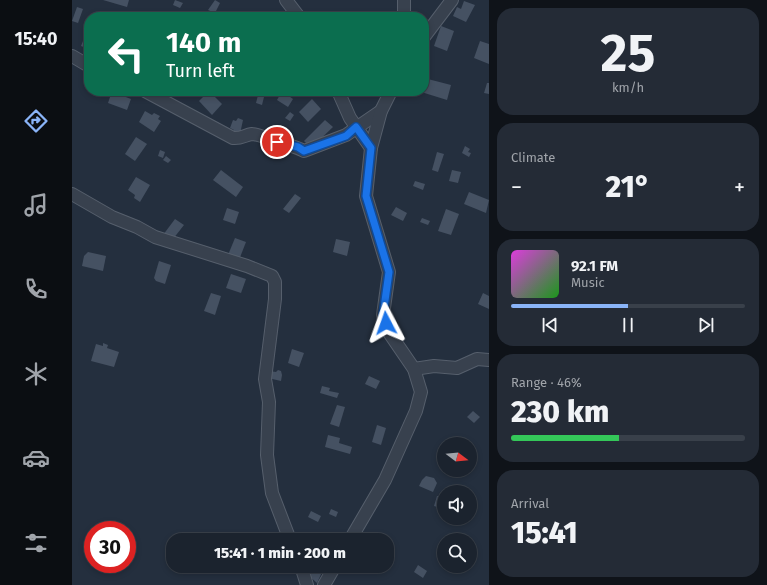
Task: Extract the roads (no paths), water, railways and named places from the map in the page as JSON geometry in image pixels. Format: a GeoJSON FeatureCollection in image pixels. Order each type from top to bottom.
{"type":"FeatureCollection","features":[{"type":"Feature","properties":{"kind":"street"},"geometry":{"type":"LineString","coordinates":[[286,0],[295,12]]}},
{"type":"Feature","properties":{"kind":"street"},"geometry":{"type":"LineString","coordinates":[[404,0],[404,12]]}},
{"type":"Feature","properties":{"kind":"street"},"geometry":{"type":"LineString","coordinates":[[429,30],[452,0]]}},
{"type":"Feature","properties":{"kind":"street"},"geometry":{"type":"LineString","coordinates":[[72,56],[84,63]]}},
{"type":"Feature","properties":{"kind":"street"},"geometry":{"type":"LineString","coordinates":[[154,96],[234,138],[256,134],[288,146],[298,147],[304,151],[346,136],[356,127],[381,111]]}},
{"type":"Feature","properties":{"kind":"street"},"geometry":{"type":"LineString","coordinates":[[340,96],[356,127],[371,148]]}},
{"type":"Feature","properties":{"kind":"street"},"geometry":{"type":"LineString","coordinates":[[354,533],[385,480],[416,411],[421,392],[414,369],[388,332],[383,315],[389,272],[366,196],[371,148],[381,111],[388,96]]}},
{"type":"Feature","properties":{"kind":"street"},"geometry":{"type":"LineString","coordinates":[[72,194],[112,217],[137,227],[155,237],[247,266],[272,276],[275,282],[275,299],[265,379],[269,402],[267,455],[272,493],[287,533]]}},
{"type":"Feature","properties":{"kind":"street"},"geometry":{"type":"LineString","coordinates":[[414,369],[434,366],[457,368],[477,359],[489,360]]}},
{"type":"Feature","properties":{"kind":"street"},"geometry":{"type":"LineString","coordinates":[[303,573],[307,585]]}},
{"type":"Feature","properties":{"kind":"street"},"geometry":{"type":"LineString","coordinates":[[324,585],[331,573]]}}]}
